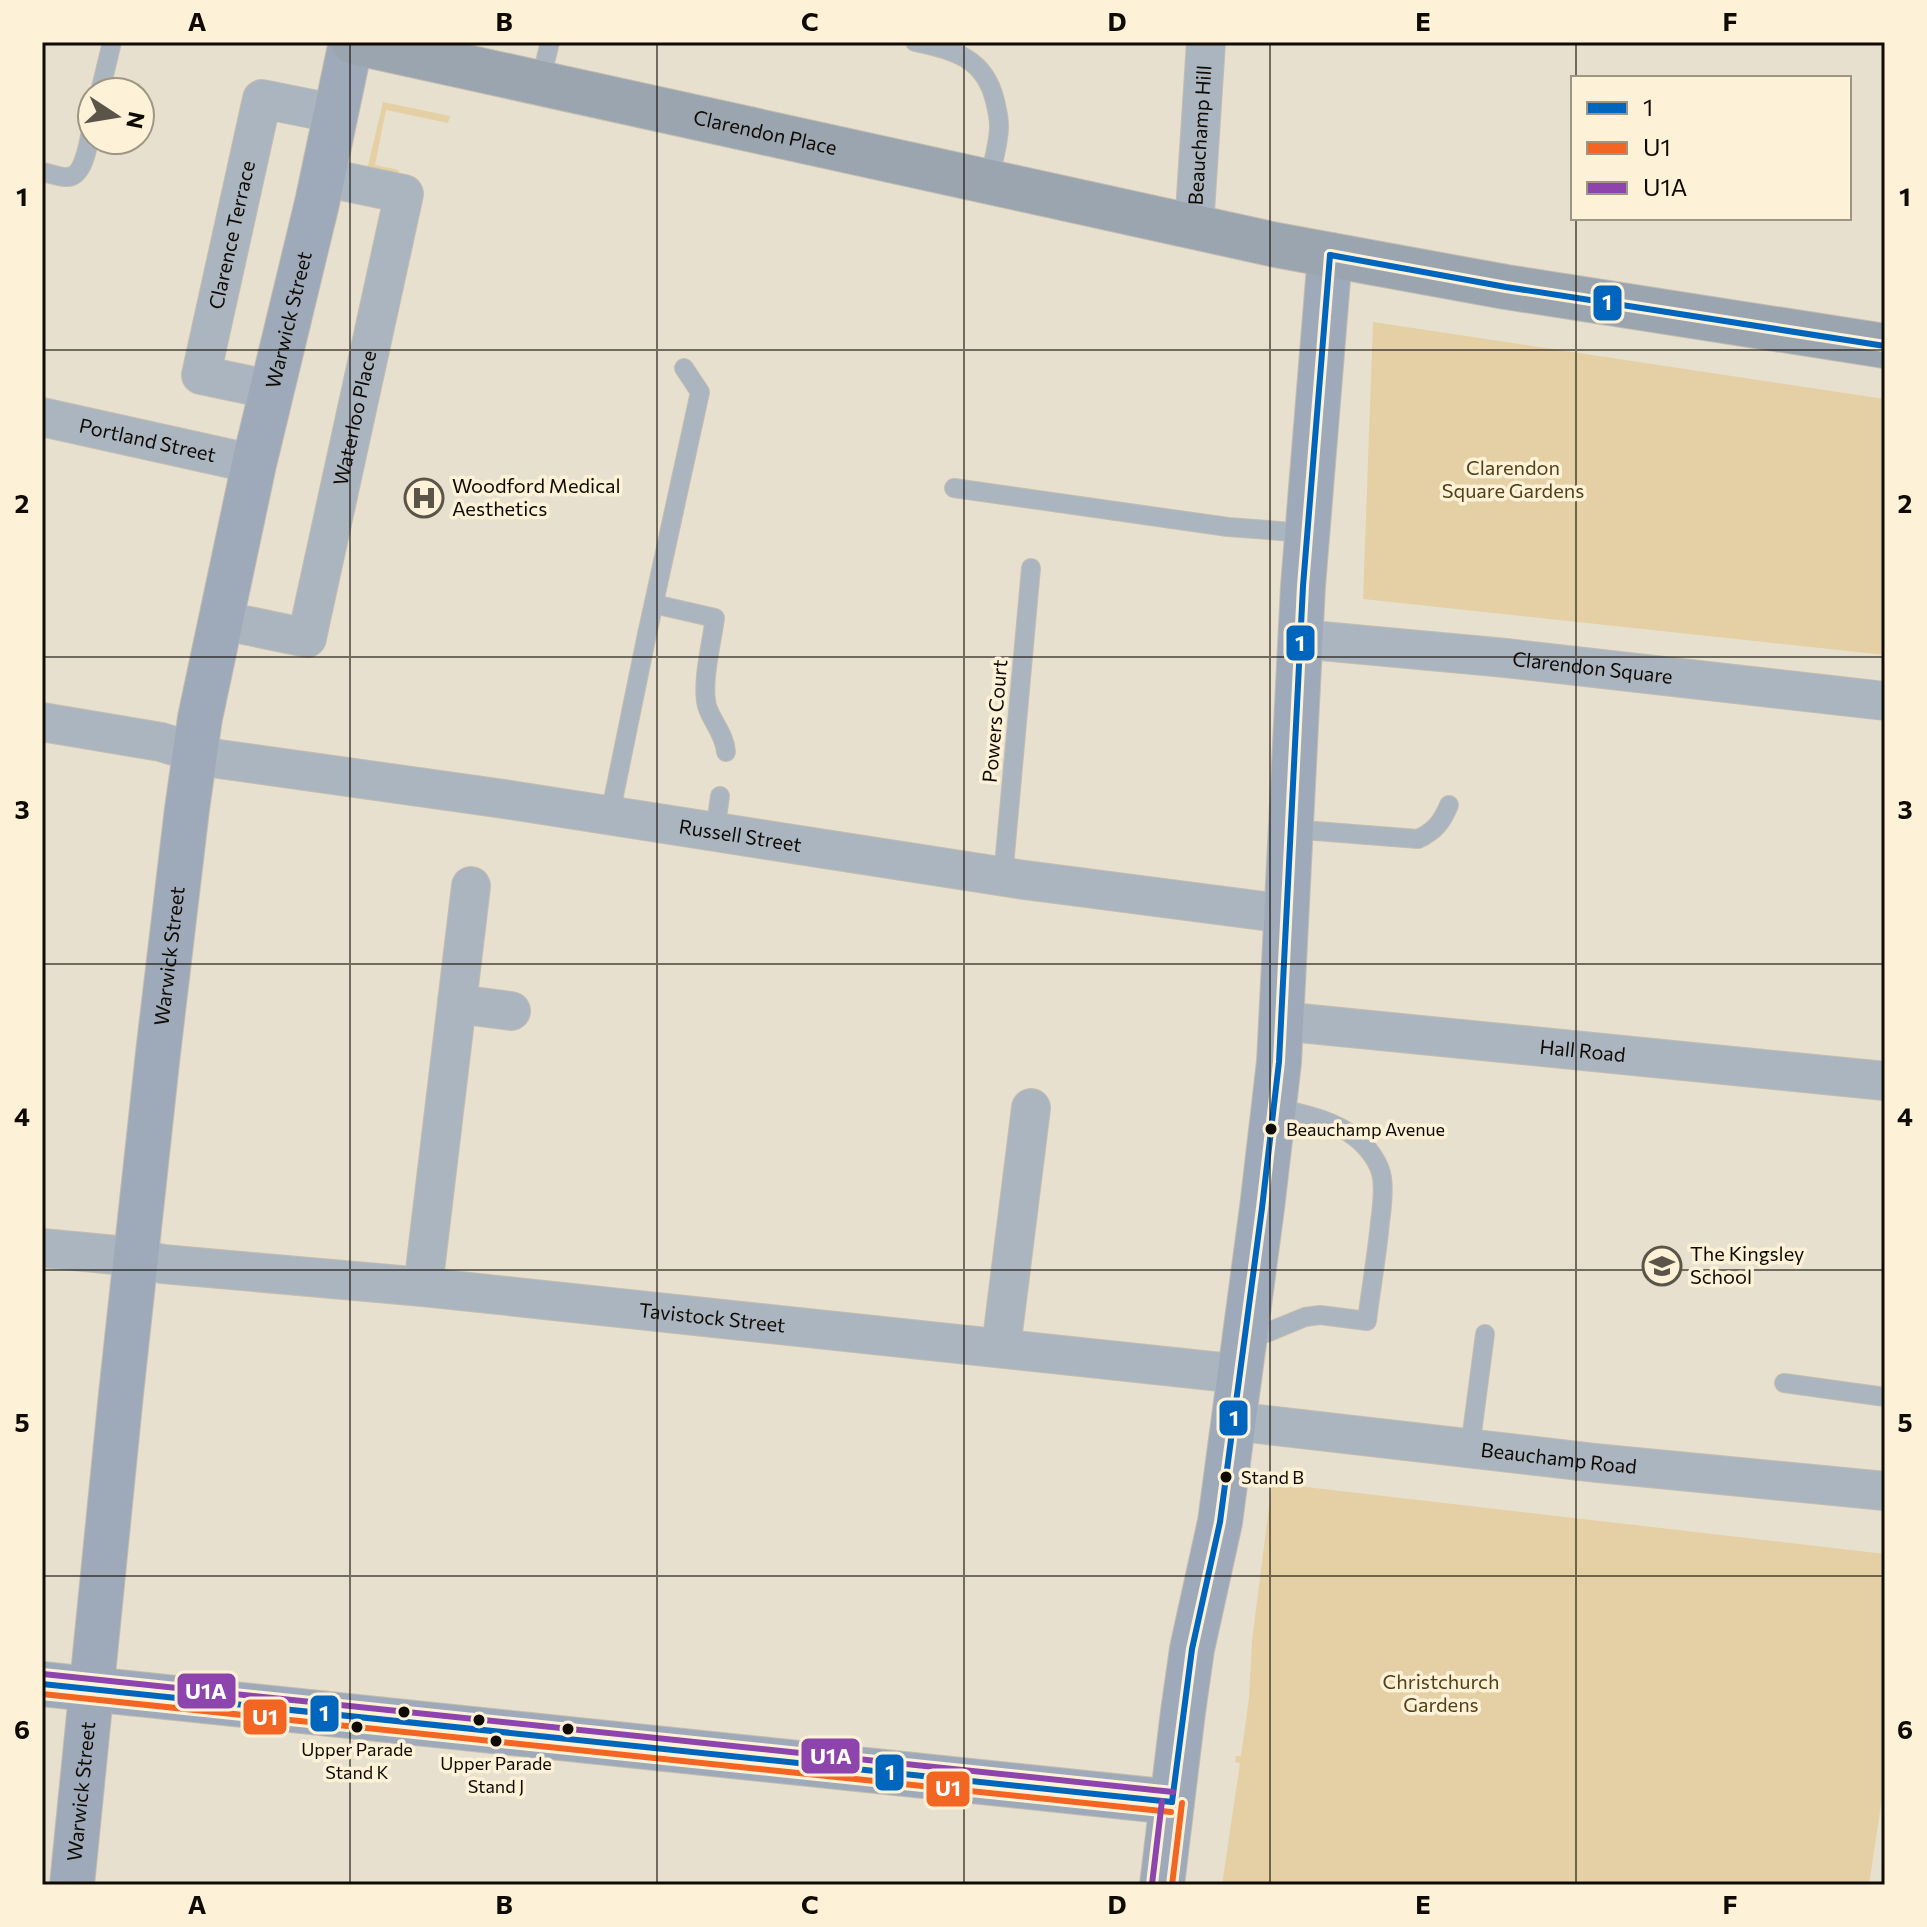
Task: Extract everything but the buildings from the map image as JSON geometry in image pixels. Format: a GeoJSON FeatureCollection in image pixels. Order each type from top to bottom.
{"type":"FeatureCollection","features":[{"type":"Feature","properties":{"kind":"highway","name":"Clarendon Place"},"geometry":{"type":"LineString","coordinates":[[352,42],[545,63],[989,182],[1194,227]]}},
{"type":"Feature","properties":{"kind":"highway"},"geometry":{"type":"LineString","coordinates":[[1194,227],[1506,287],[1885,346]]}},
{"type":"Feature","properties":{"kind":"main road","name":"Warwick Street"},"geometry":{"type":"LineString","coordinates":[[72,1885],[158,1053],[200,718],[254,464],[352,42]]}},
{"type":"Feature","properties":{"kind":"main road"},"geometry":{"type":"LineString","coordinates":[[1162,1885],[1192,1649],[1220,1522],[1279,1062],[1300,639],[1330,255]]}},
{"type":"Feature","properties":{"kind":"main road"},"geometry":{"type":"LineString","coordinates":[[42,1684],[1172,1802]]}},
{"type":"Feature","properties":{"kind":"street","name":"Beauchamp Hill"},"geometry":{"type":"LineString","coordinates":[[1194,227],[1206,42]]}},
{"type":"Feature","properties":{"kind":"street","name":"Clarence Terrace"},"geometry":{"type":"LineString","coordinates":[[272,390],[201,375],[262,99],[337,114]]}},
{"type":"Feature","properties":{"kind":"street","name":"Waterloo Place"},"geometry":{"type":"LineString","coordinates":[[220,620],[307,638],[404,194],[323,177]]}},
{"type":"Feature","properties":{"kind":"street","name":"Portland Street"},"geometry":{"type":"LineString","coordinates":[[42,417],[254,464]]}},
{"type":"Feature","properties":{"kind":"street","name":"Clarendon Square"},"geometry":{"type":"LineString","coordinates":[[1300,639],[1506,658],[1885,701]]}},
{"type":"Feature","properties":{"kind":"street","name":"Russell Street"},"geometry":{"type":"LineString","coordinates":[[42,722],[161,742],[236,762],[610,815],[718,814],[1003,877],[1286,914]]}},
{"type":"Feature","properties":{"kind":"street"},"geometry":{"type":"LineString","coordinates":[[423,1287],[471,886]]}},
{"type":"Feature","properties":{"kind":"street"},"geometry":{"type":"LineString","coordinates":[[457,1004],[511,1011]]}},
{"type":"Feature","properties":{"kind":"street","name":"Hall Road"},"geometry":{"type":"LineString","coordinates":[[1280,1021],[1885,1081]]}},
{"type":"Feature","properties":{"kind":"street"},"geometry":{"type":"LineString","coordinates":[[1001,1348],[1031,1108]]}},
{"type":"Feature","properties":{"kind":"street","name":"Tavistock Street"},"geometry":{"type":"LineString","coordinates":[[42,1248],[138,1258],[163,1264],[423,1287],[1156,1366],[1242,1358]]}},
{"type":"Feature","properties":{"kind":"street","name":"Beauchamp Road"},"geometry":{"type":"LineString","coordinates":[[1233,1421],[1596,1463],[1885,1491]]}},
{"type":"Feature","properties":{"kind":"lane"},"geometry":{"type":"LineString","coordinates":[[104,76],[112,42]]}},
{"type":"Feature","properties":{"kind":"lane"},"geometry":{"type":"LineString","coordinates":[[915,42],[956,52],[976,65],[986,78],[993,93],[999,126],[989,182]]}},
{"type":"Feature","properties":{"kind":"lane"},"geometry":{"type":"LineString","coordinates":[[42,172],[69,177],[75,175],[85,156]]}},
{"type":"Feature","properties":{"kind":"lane"},"geometry":{"type":"LineString","coordinates":[[610,815],[700,392],[684,368]]}},
{"type":"Feature","properties":{"kind":"lane"},"geometry":{"type":"LineString","coordinates":[[954,488],[1228,527],[1307,533]]}},
{"type":"Feature","properties":{"kind":"lane","name":"Powers Court"},"geometry":{"type":"LineString","coordinates":[[1003,877],[1031,568]]}},
{"type":"Feature","properties":{"kind":"lane"},"geometry":{"type":"LineString","coordinates":[[654,604],[715,618],[705,690],[707,706],[722,736],[726,752]]}},
{"type":"Feature","properties":{"kind":"lane"},"geometry":{"type":"LineString","coordinates":[[1290,829],[1418,839],[1436,828],[1449,805]]}},
{"type":"Feature","properties":{"kind":"lane"},"geometry":{"type":"LineString","coordinates":[[1242,1358],[1305,1317],[1320,1315],[1367,1321],[1378,1249],[1382,1176],[1369,1151],[1356,1137],[1340,1128],[1318,1118],[1274,1107]]}},
{"type":"Feature","properties":{"kind":"lane"},"geometry":{"type":"LineString","coordinates":[[1470,1448],[1485,1334]]}},
{"type":"Feature","properties":{"kind":"lane"},"geometry":{"type":"LineString","coordinates":[[1784,1383],[1885,1397]]}},
{"type":"Feature","properties":{"kind":"green space"},"geometry":{"type":"Polygon","coordinates":[[[383,102],[450,116],[448,123],[386,110],[375,165],[399,170],[397,177],[367,170],[383,102]]]}},
{"type":"Feature","properties":{"kind":"green space","name":"Clarendon Square Gardens"},"geometry":{"type":"Polygon","coordinates":[[[1373,322],[1885,399],[1885,655],[1363,599],[1373,322]]]}},
{"type":"Feature","properties":{"kind":"green space","name":"Christchurch Gardens"},"geometry":{"type":"Polygon","coordinates":[[[1272,1483],[1885,1554],[1885,1778],[1869,1885],[1222,1885],[1240,1763],[1235,1762],[1236,1756],[1241,1756],[1249,1698],[1252,1641],[1272,1483]]]}},
{"type":"Feature","properties":{"kind":"transit line","name":"1"},"geometry":{"type":"LineString","coordinates":[[1330,255],[1506,287],[1885,346]]}},
{"type":"Feature","properties":{"kind":"transit line","name":"1"},"geometry":{"type":"LineString","coordinates":[[1172,1802],[1192,1649],[1220,1522],[1279,1062],[1303,586],[1330,255]]}},
{"type":"Feature","properties":{"kind":"transit line","name":"U1A"},"geometry":{"type":"LineString","coordinates":[[43,1674],[1173,1792]]}},
{"type":"Feature","properties":{"kind":"transit line","name":"1"},"geometry":{"type":"LineString","coordinates":[[42,1684],[1172,1802]]}},
{"type":"Feature","properties":{"kind":"transit line","name":"U1"},"geometry":{"type":"LineString","coordinates":[[42,1694],[1171,1812]]}},
{"type":"Feature","properties":{"kind":"transit line","name":"U1A"},"geometry":{"type":"LineString","coordinates":[[1152,1884],[1162,1801]]}},
{"type":"Feature","properties":{"kind":"transit line","name":"U1"},"geometry":{"type":"LineString","coordinates":[[1172,1885],[1182,1803]]}},
{"type":"Feature","properties":{"kind":"place","name":"Woodford Medical Aesthetics"},"geometry":{"type":"Point","coordinates":[424,498]}},
{"type":"Feature","properties":{"kind":"place","name":"Beauchamp Avenue"},"geometry":{"type":"Point","coordinates":[1271,1129]}},
{"type":"Feature","properties":{"kind":"place","name":"The Kingsley School"},"geometry":{"type":"Point","coordinates":[1662,1266]}},
{"type":"Feature","properties":{"kind":"place","name":"Stand B"},"geometry":{"type":"Point","coordinates":[1226,1477]}},
{"type":"Feature","properties":{"kind":"place","name":"Upper Parade Stand K"},"geometry":{"type":"Point","coordinates":[357,1727]}},
{"type":"Feature","properties":{"kind":"place","name":"Upper Parade Stand J"},"geometry":{"type":"Point","coordinates":[496,1741]}}]}
